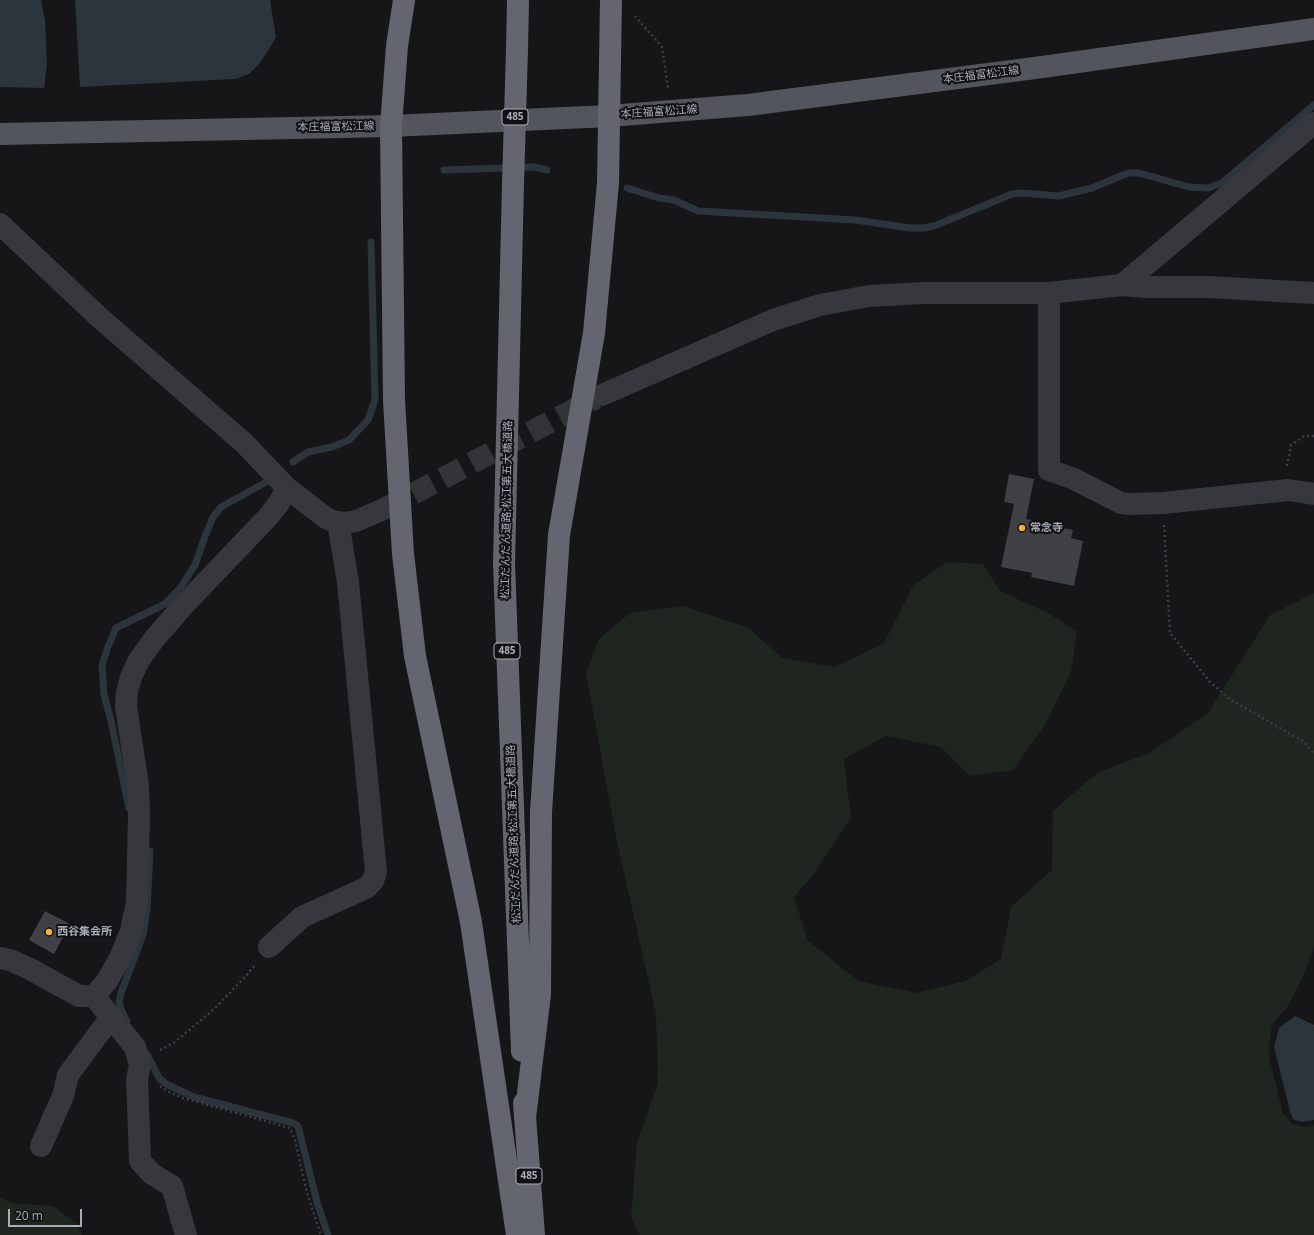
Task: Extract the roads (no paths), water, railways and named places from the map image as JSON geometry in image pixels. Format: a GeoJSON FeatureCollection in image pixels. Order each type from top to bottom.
{"type":"FeatureCollection","features":[{"type":"Feature","properties":{"kind":"highway"},"geometry":{"type":"LineString","coordinates":[[404,0],[397,46],[391,126],[394,400],[403,554],[415,656],[471,922],[517,1235]]}},
{"type":"Feature","properties":{"kind":"highway","name":"松江だんだん道路;松江第五大橋道路"},"geometry":{"type":"LineString","coordinates":[[518,0],[504,563],[525,1118],[534,1235]]}},
{"type":"Feature","properties":{"kind":"highway"},"geometry":{"type":"LineString","coordinates":[[525,1118],[540,994],[541,812],[559,535],[594,333],[608,183],[611,0]]}},
{"type":"Feature","properties":{"kind":"main road","name":"本庄福富松江線"},"geometry":{"type":"LineString","coordinates":[[0,134],[391,126],[609,116],[756,104],[1035,68],[1314,29]]}},
{"type":"Feature","properties":{"kind":"street"},"geometry":{"type":"LineString","coordinates":[[1122,285],[1314,123]]}},
{"type":"Feature","properties":{"kind":"street"},"geometry":{"type":"LineString","coordinates":[[0,224],[100,318],[239,438],[287,488],[326,518],[346,523],[356,521],[384,509]]}},
{"type":"Feature","properties":{"kind":"street"},"geometry":{"type":"LineString","coordinates":[[602,395],[773,320],[820,305],[869,296],[916,293],[1049,293],[1122,285],[1145,287],[1236,288],[1314,293]]}},
{"type":"Feature","properties":{"kind":"street"},"geometry":{"type":"LineString","coordinates":[[1049,293],[1049,470],[1074,479],[1121,503],[1131,504],[1163,503],[1282,490],[1314,494]]}},
{"type":"Feature","properties":{"kind":"street"},"geometry":{"type":"LineString","coordinates":[[0,958],[10,960],[30,969],[79,996],[94,996],[107,981],[120,958],[131,930],[136,902],[139,815],[138,786],[126,706],[127,692],[131,677],[139,660],[155,638],[182,607],[268,517],[287,488]]}},
{"type":"Feature","properties":{"kind":"street"},"geometry":{"type":"LineString","coordinates":[[269,947],[302,917],[366,888],[373,881],[376,872],[348,582],[338,522]]}},
{"type":"Feature","properties":{"kind":"street"},"geometry":{"type":"LineString","coordinates":[[94,996],[135,1047],[138,1064],[137,1079],[140,1161],[152,1174],[172,1186],[186,1235]]}},
{"type":"Feature","properties":{"kind":"street"},"geometry":{"type":"LineString","coordinates":[[40,1146],[63,1096],[68,1075],[111,1017]]}},
{"type":"Feature","properties":{"kind":"waterway"},"geometry":{"type":"LineString","coordinates":[[627,188],[659,198],[674,200],[698,211],[856,220],[910,228],[923,228],[934,226],[1012,194],[1022,193],[1059,196],[1092,188],[1129,173],[1139,173],[1189,187],[1208,188],[1222,183],[1314,105]]}},
{"type":"Feature","properties":{"kind":"waterway"},"geometry":{"type":"LineString","coordinates":[[444,170],[535,167],[547,170]]}},
{"type":"Feature","properties":{"kind":"waterway"},"geometry":{"type":"LineString","coordinates":[[293,462],[308,452],[332,447],[349,440],[368,420],[375,400],[371,242]]}},
{"type":"Feature","properties":{"kind":"waterway"},"geometry":{"type":"LineString","coordinates":[[129,808],[104,694],[102,665],[116,628],[165,604],[181,587],[195,565],[213,517],[221,507],[270,480]]}},
{"type":"Feature","properties":{"kind":"waterway"},"geometry":{"type":"LineString","coordinates":[[127,1021],[119,1002],[143,935],[147,909],[150,851]]}},
{"type":"Feature","properties":{"kind":"waterway"},"geometry":{"type":"LineString","coordinates":[[147,1054],[159,1078],[168,1085],[194,1097],[293,1123],[298,1126],[317,1202],[328,1235]]}},
{"type":"Feature","properties":{"kind":"tunnel"},"geometry":{"type":"LineString","coordinates":[[384,509],[596,398]]}},
{"type":"Feature","properties":{"kind":"place","name":"常念寺"},"geometry":{"type":"Point","coordinates":[1022,528]}},
{"type":"Feature","properties":{"kind":"place","name":"西谷集会所"},"geometry":{"type":"Point","coordinates":[49,932]}}]}
